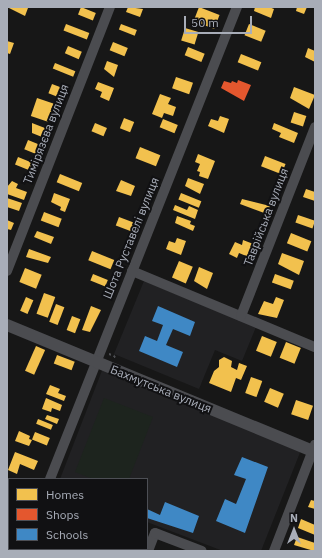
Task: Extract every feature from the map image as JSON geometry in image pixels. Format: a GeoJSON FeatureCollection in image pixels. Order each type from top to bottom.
{"type":"FeatureCollection","features":[{"type":"Feature","properties":{"kind":"street","name":"Тимірязєва вулиця"},"geometry":{"type":"LineString","coordinates":[[7,271],[110,7]]}},
{"type":"Feature","properties":{"kind":"street","name":"Шота Руставелі вулиця"},"geometry":{"type":"LineString","coordinates":[[50,478],[237,7]]}},
{"type":"Feature","properties":{"kind":"street","name":"Таврійська вулиця"},"geometry":{"type":"LineString","coordinates":[[241,316],[315,127]]}},
{"type":"Feature","properties":{"kind":"street"},"geometry":{"type":"LineString","coordinates":[[132,271],[315,347]]}},
{"type":"Feature","properties":{"kind":"street","name":"Бахмутська вулиця"},"geometry":{"type":"LineString","coordinates":[[7,325],[314,450]]}},
{"type":"Feature","properties":{"kind":"street"},"geometry":{"type":"LineString","coordinates":[[274,551],[314,450]]}},
{"type":"Feature","properties":{"kind":"street"},"geometry":{"type":"LineString","coordinates":[[148,551],[155,532],[202,551]]}},
{"type":"Feature","properties":{"kind":"shaded area"},"geometry":{"type":"Polygon","coordinates":[[[144,281],[256,327],[242,361],[215,350],[199,389],[114,354],[144,281]]]}},
{"type":"Feature","properties":{"kind":"shaded area"},"geometry":{"type":"Polygon","coordinates":[[[103,368],[301,450],[261,551],[223,551],[148,522],[148,478],[60,478],[103,368]]]}},
{"type":"Feature","properties":{"kind":"shaded area"},"geometry":{"type":"Polygon","coordinates":[[[104,398],[153,417],[129,478],[90,478],[75,472],[104,398]]]}},
{"type":"Feature","properties":{"kind":"building: Homes"},"geometry":{"type":"Polygon","coordinates":[[[7,7],[25,7],[28,8],[25,16],[7,7]]]}},
{"type":"Feature","properties":{"kind":"building: Homes"},"geometry":{"type":"Polygon","coordinates":[[[81,7],[96,13],[93,20],[78,14],[81,7]]]}},
{"type":"Feature","properties":{"kind":"building: Homes"},"geometry":{"type":"Polygon","coordinates":[[[128,7],[143,9],[140,17],[126,12],[128,7]]]}},
{"type":"Feature","properties":{"kind":"building: Homes"},"geometry":{"type":"Polygon","coordinates":[[[199,7],[220,15],[214,29],[194,21],[199,7]]]}},
{"type":"Feature","properties":{"kind":"building: Homes"},"geometry":{"type":"Polygon","coordinates":[[[255,7],[269,7],[274,9],[271,18],[254,11],[255,7]]]}},
{"type":"Feature","properties":{"kind":"building: Homes"},"geometry":{"type":"Polygon","coordinates":[[[297,7],[307,7],[304,14],[296,11],[297,7]]]}},
{"type":"Feature","properties":{"kind":"building: Homes"},"geometry":{"type":"Polygon","coordinates":[[[66,24],[89,33],[87,39],[63,31],[66,24]]]}},
{"type":"Feature","properties":{"kind":"building: Homes"},"geometry":{"type":"Polygon","coordinates":[[[121,24],[137,30],[135,36],[119,30],[121,24]]]}},
{"type":"Feature","properties":{"kind":"building: Homes"},"geometry":{"type":"Polygon","coordinates":[[[249,24],[266,31],[261,42],[245,35],[249,24]]]}},
{"type":"Feature","properties":{"kind":"building: Homes"},"geometry":{"type":"Polygon","coordinates":[[[185,28],[198,32],[195,45],[181,40],[185,28]]]}},
{"type":"Feature","properties":{"kind":"building: Homes"},"geometry":{"type":"Polygon","coordinates":[[[7,41],[14,43],[10,54],[7,53],[7,41]]]}},
{"type":"Feature","properties":{"kind":"building: Homes"},"geometry":{"type":"Polygon","coordinates":[[[113,42],[128,48],[124,56],[110,50],[113,42]]]}},
{"type":"Feature","properties":{"kind":"building: Homes"},"geometry":{"type":"Polygon","coordinates":[[[68,46],[82,52],[79,59],[65,53],[68,46]]]}},
{"type":"Feature","properties":{"kind":"building: Homes"},"geometry":{"type":"Polygon","coordinates":[[[188,47],[205,54],[201,62],[185,55],[188,47]]]}},
{"type":"Feature","properties":{"kind":"building: Homes"},"geometry":{"type":"Polygon","coordinates":[[[308,48],[315,51],[315,62],[305,57],[308,48]]]}},
{"type":"Feature","properties":{"kind":"building: Homes"},"geometry":{"type":"Polygon","coordinates":[[[241,54],[261,62],[258,71],[238,62],[241,54]]]}},
{"type":"Feature","properties":{"kind":"building: Homes"},"geometry":{"type":"Polygon","coordinates":[[[107,61],[118,65],[114,77],[104,69],[107,61]]]}},
{"type":"Feature","properties":{"kind":"building: Homes"},"geometry":{"type":"Polygon","coordinates":[[[55,63],[75,71],[73,77],[53,69],[55,63]]]}},
{"type":"Feature","properties":{"kind":"building: Homes"},"geometry":{"type":"Polygon","coordinates":[[[176,77],[193,83],[189,94],[172,88],[176,77]]]}},
{"type":"Feature","properties":{"kind":"building: Homes"},"geometry":{"type":"Polygon","coordinates":[[[98,82],[114,88],[109,101],[100,97],[102,92],[95,89],[98,82]]]}},
{"type":"Feature","properties":{"kind":"building: Homes"},"geometry":{"type":"Polygon","coordinates":[[[52,84],[68,90],[64,99],[48,93],[52,84]]]}},
{"type":"Feature","properties":{"kind":"building: Homes"},"geometry":{"type":"Polygon","coordinates":[[[294,87],[315,95],[309,109],[290,98],[294,87]]]}},
{"type":"Feature","properties":{"kind":"building: Homes"},"geometry":{"type":"Polygon","coordinates":[[[160,94],[171,98],[168,104],[176,107],[173,116],[164,113],[162,118],[152,114],[160,94]]]}},
{"type":"Feature","properties":{"kind":"building: Homes"},"geometry":{"type":"Polygon","coordinates":[[[37,98],[54,104],[48,122],[31,116],[37,98]]]}},
{"type":"Feature","properties":{"kind":"building: Homes"},"geometry":{"type":"Polygon","coordinates":[[[294,112],[306,116],[303,126],[291,122],[294,112]]]}},
{"type":"Feature","properties":{"kind":"building: Homes"},"geometry":{"type":"Polygon","coordinates":[[[220,116],[229,119],[224,133],[208,126],[211,119],[218,121],[220,116]]]}},
{"type":"Feature","properties":{"kind":"building: Homes"},"geometry":{"type":"Polygon","coordinates":[[[124,118],[134,122],[130,132],[120,128],[124,118]]]}},
{"type":"Feature","properties":{"kind":"building: Homes"},"geometry":{"type":"Polygon","coordinates":[[[163,119],[178,125],[174,133],[160,127],[163,119]]]}},
{"type":"Feature","properties":{"kind":"building: Homes"},"geometry":{"type":"Polygon","coordinates":[[[32,123],[50,130],[47,139],[32,133],[32,123]]]}},
{"type":"Feature","properties":{"kind":"building: Homes"},"geometry":{"type":"Polygon","coordinates":[[[95,123],[107,128],[103,136],[91,131],[95,123]]]}},
{"type":"Feature","properties":{"kind":"building: Homes"},"geometry":{"type":"Polygon","coordinates":[[[274,123],[298,133],[294,143],[279,137],[281,133],[272,129],[274,123]]]}},
{"type":"Feature","properties":{"kind":"building: Homes"},"geometry":{"type":"Polygon","coordinates":[[[28,140],[43,146],[39,155],[24,149],[28,140]]]}},
{"type":"Feature","properties":{"kind":"building: Homes"},"geometry":{"type":"Polygon","coordinates":[[[140,147],[160,155],[156,166],[136,158],[140,147]]]}},
{"type":"Feature","properties":{"kind":"building: Homes"},"geometry":{"type":"Polygon","coordinates":[[[198,154],[215,161],[208,179],[199,176],[200,172],[197,171],[200,164],[195,162],[198,154]]]}},
{"type":"Feature","properties":{"kind":"building: Homes"},"geometry":{"type":"Polygon","coordinates":[[[265,156],[286,164],[282,174],[261,166],[265,156]]]}},
{"type":"Feature","properties":{"kind":"building: Homes"},"geometry":{"type":"Polygon","coordinates":[[[18,157],[35,164],[32,171],[15,164],[18,157]]]}},
{"type":"Feature","properties":{"kind":"building: Homes"},"geometry":{"type":"Polygon","coordinates":[[[60,174],[82,183],[79,191],[57,182],[60,174]]]}},
{"type":"Feature","properties":{"kind":"building: Homes"},"geometry":{"type":"Polygon","coordinates":[[[188,178],[204,184],[200,194],[185,186],[188,178]]]}},
{"type":"Feature","properties":{"kind":"building: Homes"},"geometry":{"type":"Polygon","coordinates":[[[121,180],[135,186],[131,196],[116,191],[121,180]]]}},
{"type":"Feature","properties":{"kind":"building: Homes"},"geometry":{"type":"Polygon","coordinates":[[[12,181],[18,184],[16,188],[27,192],[24,200],[7,194],[7,187],[12,181]]]}},
{"type":"Feature","properties":{"kind":"building: Homes"},"geometry":{"type":"Polygon","coordinates":[[[306,189],[315,192],[315,201],[303,197],[306,189]]]}},
{"type":"Feature","properties":{"kind":"building: Homes"},"geometry":{"type":"Polygon","coordinates":[[[54,193],[70,199],[65,212],[60,210],[61,207],[51,202],[54,193]]]}},
{"type":"Feature","properties":{"kind":"building: Homes"},"geometry":{"type":"Polygon","coordinates":[[[181,193],[201,201],[199,208],[178,199],[181,193]]]}},
{"type":"Feature","properties":{"kind":"building: Homes"},"geometry":{"type":"Polygon","coordinates":[[[7,198],[22,203],[19,211],[7,207],[7,198]]]}},
{"type":"Feature","properties":{"kind":"building: Homes"},"geometry":{"type":"Polygon","coordinates":[[[242,199],[270,206],[267,214],[240,204],[242,199]]]}},
{"type":"Feature","properties":{"kind":"building: Homes"},"geometry":{"type":"Polygon","coordinates":[[[175,205],[187,210],[189,206],[198,210],[195,219],[173,210],[175,205]]]}},
{"type":"Feature","properties":{"kind":"building: Homes"},"geometry":{"type":"Polygon","coordinates":[[[44,212],[62,219],[59,227],[41,220],[44,212]]]}},
{"type":"Feature","properties":{"kind":"building: Homes"},"geometry":{"type":"Polygon","coordinates":[[[298,215],[315,221],[312,228],[295,223],[298,215]]]}},
{"type":"Feature","properties":{"kind":"building: Homes"},"geometry":{"type":"Polygon","coordinates":[[[177,216],[191,221],[190,224],[195,226],[193,231],[175,223],[177,216]]]}},
{"type":"Feature","properties":{"kind":"building: Homes"},"geometry":{"type":"Polygon","coordinates":[[[119,217],[135,223],[132,231],[116,225],[119,217]]]}},
{"type":"Feature","properties":{"kind":"building: Homes"},"geometry":{"type":"Polygon","coordinates":[[[7,220],[14,223],[11,230],[7,229],[7,220]]]}},
{"type":"Feature","properties":{"kind":"building: Homes"},"geometry":{"type":"Polygon","coordinates":[[[37,231],[54,237],[51,244],[34,237],[37,231]]]}},
{"type":"Feature","properties":{"kind":"building: Homes"},"geometry":{"type":"Polygon","coordinates":[[[291,233],[311,241],[307,251],[287,243],[291,233]]]}},
{"type":"Feature","properties":{"kind":"building: Homes"},"geometry":{"type":"Polygon","coordinates":[[[177,238],[186,241],[181,255],[166,249],[169,241],[175,243],[177,238]]]}},
{"type":"Feature","properties":{"kind":"building: Homes"},"geometry":{"type":"Polygon","coordinates":[[[243,240],[256,245],[251,258],[239,253],[237,258],[229,254],[235,242],[242,245],[243,240]]]}},
{"type":"Feature","properties":{"kind":"building: Homes"},"geometry":{"type":"Polygon","coordinates":[[[29,249],[51,257],[48,263],[26,257],[29,249]]]}},
{"type":"Feature","properties":{"kind":"building: Homes"},"geometry":{"type":"Polygon","coordinates":[[[92,251],[114,260],[111,269],[88,260],[92,251]]]}},
{"type":"Feature","properties":{"kind":"building: Homes"},"geometry":{"type":"Polygon","coordinates":[[[282,253],[304,261],[299,275],[278,264],[282,253]]]}},
{"type":"Feature","properties":{"kind":"building: Homes"},"geometry":{"type":"Polygon","coordinates":[[[179,261],[193,267],[186,283],[172,278],[179,261]]]}},
{"type":"Feature","properties":{"kind":"building: Homes"},"geometry":{"type":"Polygon","coordinates":[[[199,267],[213,273],[207,289],[194,281],[199,267]]]}},
{"type":"Feature","properties":{"kind":"building: Homes"},"geometry":{"type":"Polygon","coordinates":[[[25,268],[42,275],[36,289],[19,282],[25,268]]]}},
{"type":"Feature","properties":{"kind":"building: Homes"},"geometry":{"type":"Polygon","coordinates":[[[93,274],[108,280],[105,286],[90,280],[93,274]]]}},
{"type":"Feature","properties":{"kind":"building: Homes"},"geometry":{"type":"Polygon","coordinates":[[[275,274],[294,281],[291,289],[272,282],[275,274]]]}},
{"type":"Feature","properties":{"kind":"building: Homes"},"geometry":{"type":"Polygon","coordinates":[[[44,293],[55,297],[48,318],[36,314],[44,293]]]}},
{"type":"Feature","properties":{"kind":"building: Homes"},"geometry":{"type":"Polygon","coordinates":[[[26,297],[33,300],[28,314],[20,311],[26,297]]]}},
{"type":"Feature","properties":{"kind":"building: Homes"},"geometry":{"type":"Polygon","coordinates":[[[276,297],[284,300],[277,318],[258,314],[264,301],[273,304],[276,297]]]}},
{"type":"Feature","properties":{"kind":"building: Homes"},"geometry":{"type":"Polygon","coordinates":[[[56,304],[64,307],[58,325],[49,322],[56,304]]]}},
{"type":"Feature","properties":{"kind":"building: Homes"},"geometry":{"type":"Polygon","coordinates":[[[91,306],[101,310],[90,332],[82,330],[91,306]]]}},
{"type":"Feature","properties":{"kind":"building: Homes"},"geometry":{"type":"Polygon","coordinates":[[[72,316],[80,319],[75,333],[67,330],[72,316]]]}},
{"type":"Feature","properties":{"kind":"building: Homes"},"geometry":{"type":"Polygon","coordinates":[[[262,336],[277,342],[271,357],[256,351],[262,336]]]}},
{"type":"Feature","properties":{"kind":"building: Homes"},"geometry":{"type":"Polygon","coordinates":[[[286,342],[301,348],[294,364],[280,358],[286,342]]]}},
{"type":"Feature","properties":{"kind":"building: Homes"},"geometry":{"type":"Polygon","coordinates":[[[36,346],[45,350],[34,375],[25,371],[36,346]]]}},
{"type":"Feature","properties":{"kind":"building: Homes"},"geometry":{"type":"Polygon","coordinates":[[[57,355],[75,362],[72,370],[54,363],[57,355]]]}},
{"type":"Feature","properties":{"kind":"building: Homes"},"geometry":{"type":"Polygon","coordinates":[[[224,357],[232,361],[231,367],[237,370],[239,363],[247,366],[241,380],[236,378],[231,392],[209,383],[214,371],[219,367],[219,360],[224,357]]]}},
{"type":"Feature","properties":{"kind":"building: Homes"},"geometry":{"type":"Polygon","coordinates":[[[251,377],[262,381],[256,397],[245,393],[251,377]]]}},
{"type":"Feature","properties":{"kind":"building: Homes"},"geometry":{"type":"Polygon","coordinates":[[[50,385],[60,389],[58,393],[66,396],[64,401],[46,394],[50,385]]]}},
{"type":"Feature","properties":{"kind":"building: Homes"},"geometry":{"type":"Polygon","coordinates":[[[270,388],[284,394],[278,408],[264,402],[270,388]]]}},
{"type":"Feature","properties":{"kind":"building: Homes"},"geometry":{"type":"Polygon","coordinates":[[[46,398],[62,405],[60,411],[52,408],[51,412],[42,409],[46,398]]]}},
{"type":"Feature","properties":{"kind":"building: Homes"},"geometry":{"type":"Polygon","coordinates":[[[296,400],[313,406],[308,420],[291,414],[296,400]]]}},
{"type":"Feature","properties":{"kind":"building: Homes"},"geometry":{"type":"Polygon","coordinates":[[[47,415],[59,419],[57,424],[45,419],[47,415]]]}},
{"type":"Feature","properties":{"kind":"building: Homes"},"geometry":{"type":"Polygon","coordinates":[[[38,419],[53,425],[51,430],[36,424],[38,419]]]}},
{"type":"Feature","properties":{"kind":"building: Homes"},"geometry":{"type":"Polygon","coordinates":[[[19,431],[30,436],[29,439],[32,440],[29,446],[15,441],[19,431]]]}},
{"type":"Feature","properties":{"kind":"building: Homes"},"geometry":{"type":"Polygon","coordinates":[[[35,432],[50,438],[47,445],[32,439],[35,432]]]}},
{"type":"Feature","properties":{"kind":"building: Homes"},"geometry":{"type":"Polygon","coordinates":[[[15,452],[38,461],[34,470],[20,464],[17,474],[8,470],[15,452]]]}},
{"type":"Feature","properties":{"kind":"building: Homes"},"geometry":{"type":"Polygon","coordinates":[[[311,500],[315,501],[315,509],[308,507],[311,500]]]}},
{"type":"Feature","properties":{"kind":"building: Homes"},"geometry":{"type":"Polygon","coordinates":[[[301,519],[315,525],[315,535],[298,528],[301,519]]]}},
{"type":"Feature","properties":{"kind":"building: Homes"},"geometry":{"type":"Polygon","coordinates":[[[297,537],[315,543],[314,551],[294,545],[297,537]]]}},
{"type":"Feature","properties":{"kind":"building: Shops"},"geometry":{"type":"Polygon","coordinates":[[[238,80],[251,85],[244,101],[221,88],[224,81],[231,83],[232,81],[237,83],[238,80]]]}},
{"type":"Feature","properties":{"kind":"building: Schools"},"geometry":{"type":"Polygon","coordinates":[[[158,306],[195,322],[190,336],[173,329],[166,345],[183,352],[177,367],[139,351],[145,336],[157,341],[163,325],[152,321],[158,306]]]}},
{"type":"Feature","properties":{"kind":"building: Schools"},"geometry":{"type":"Polygon","coordinates":[[[242,457],[268,467],[245,533],[216,521],[225,499],[236,504],[246,479],[234,475],[242,457]]]}},
{"type":"Feature","properties":{"kind":"building: Schools"},"geometry":{"type":"Polygon","coordinates":[[[165,502],[199,516],[193,533],[148,518],[148,509],[160,515],[165,502]]]}}]}
